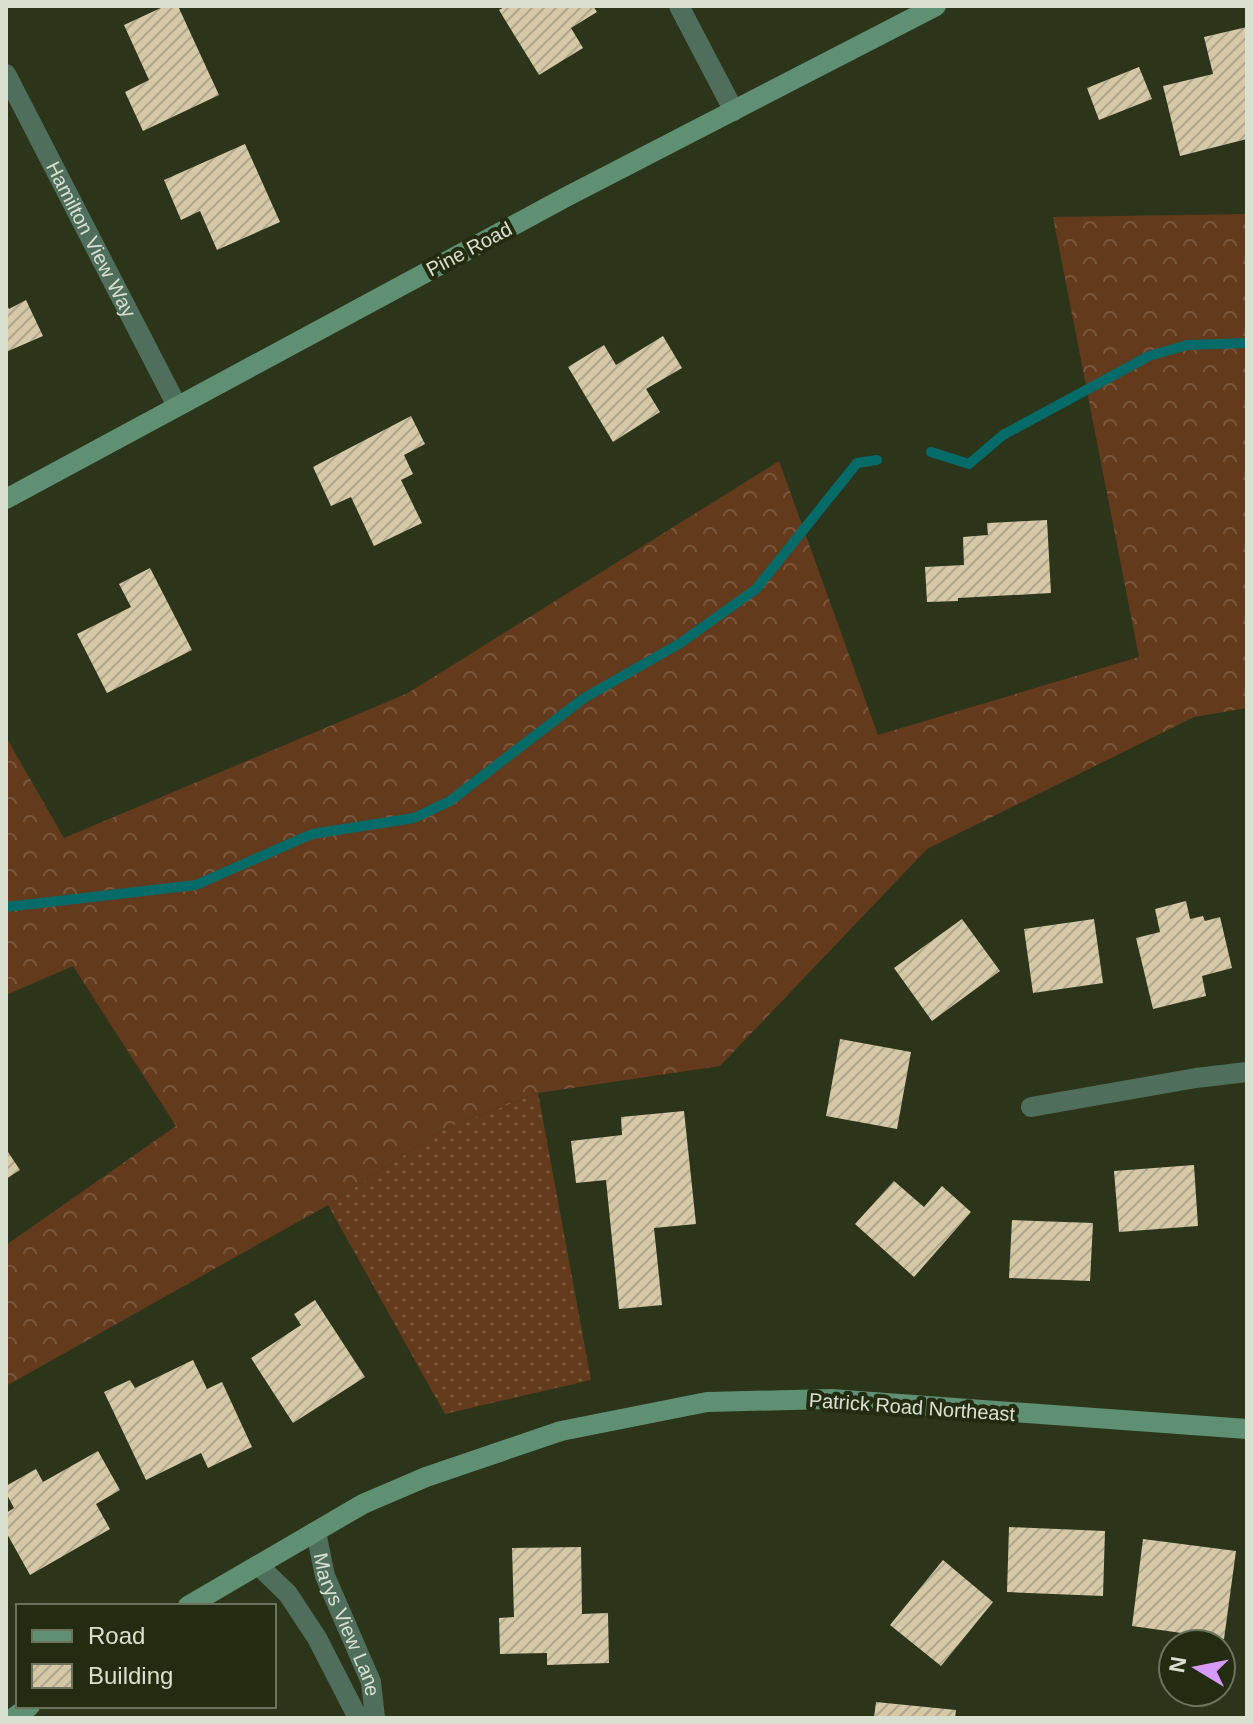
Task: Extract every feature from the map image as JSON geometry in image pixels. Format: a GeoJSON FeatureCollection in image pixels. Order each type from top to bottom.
{"type":"FeatureCollection","features":[{"type":"Feature","properties":{"kind":"street"},"geometry":{"type":"LineString","coordinates":[[679,6],[734,111]]}},
{"type":"Feature","properties":{"kind":"street","name":"Pine Road"},"geometry":{"type":"LineString","coordinates":[[6,499],[566,197],[936,6]]}},
{"type":"Feature","properties":{"kind":"street","name":"Hamilton View Way"},"geometry":{"type":"LineString","coordinates":[[6,74],[177,406]]}},
{"type":"Feature","properties":{"kind":"street"},"geometry":{"type":"LineString","coordinates":[[1031,1107],[1247,1072]]}},
{"type":"Feature","properties":{"kind":"street","name":"Patrick Road Northeast"},"geometry":{"type":"LineString","coordinates":[[192,1604],[363,1504],[426,1477],[561,1431],[707,1402],[831,1399],[1247,1429]]}},
{"type":"Feature","properties":{"kind":"street","name":"Marys View Lane"},"geometry":{"type":"LineString","coordinates":[[316,1532],[325,1576],[371,1682],[375,1718]]}},
{"type":"Feature","properties":{"kind":"street","name":"Marys View Lane"},"geometry":{"type":"LineString","coordinates":[[259,1566],[288,1594],[317,1638],[358,1718]]}},
{"type":"Feature","properties":{"kind":"green space"},"geometry":{"type":"Polygon","coordinates":[[[1247,214],[1247,708],[1194,717],[927,849],[720,1066],[538,1093],[442,1130],[328,1205],[6,1386],[6,1245],[176,1126],[73,966],[6,995],[6,737],[64,838],[408,693],[779,461],[878,735],[1139,657],[1053,217],[1247,214]]]}},
{"type":"Feature","properties":{"kind":"green space"},"geometry":{"type":"Polygon","coordinates":[[[538,1093],[591,1380],[445,1414],[328,1205],[442,1130],[538,1093]]]}},
{"type":"Feature","properties":{"kind":"building"},"geometry":{"type":"Polygon","coordinates":[[[165,6],[178,6],[219,95],[143,131],[125,92],[149,80],[124,25],[165,6]]]}},
{"type":"Feature","properties":{"kind":"building"},"geometry":{"type":"Polygon","coordinates":[[[506,6],[593,6],[597,12],[571,28],[583,48],[539,75],[499,10],[506,6]]]}},
{"type":"Feature","properties":{"kind":"building"},"geometry":{"type":"Polygon","coordinates":[[[1247,27],[1247,139],[1180,156],[1163,86],[1213,74],[1204,37],[1247,27]]]}},
{"type":"Feature","properties":{"kind":"building"},"geometry":{"type":"Polygon","coordinates":[[[1139,67],[1152,99],[1099,120],[1087,88],[1139,67]]]}},
{"type":"Feature","properties":{"kind":"building"},"geometry":{"type":"Polygon","coordinates":[[[245,144],[280,222],[217,250],[200,211],[181,220],[164,180],[245,144]]]}},
{"type":"Feature","properties":{"kind":"building"},"geometry":{"type":"Polygon","coordinates":[[[26,300],[43,336],[6,352],[6,303],[9,309],[26,300]]]}},
{"type":"Feature","properties":{"kind":"building"},"geometry":{"type":"Polygon","coordinates":[[[663,336],[682,368],[646,389],[660,412],[613,442],[568,367],[604,345],[616,365],[663,336]]]}},
{"type":"Feature","properties":{"kind":"building"},"geometry":{"type":"Polygon","coordinates":[[[411,416],[425,444],[404,455],[413,474],[401,480],[422,523],[374,546],[351,497],[331,506],[313,467],[411,416]]]}},
{"type":"Feature","properties":{"kind":"building"},"geometry":{"type":"Polygon","coordinates":[[[1047,520],[1051,593],[927,602],[925,567],[964,565],[963,537],[988,535],[987,523],[1047,520]]]}},
{"type":"Feature","properties":{"kind":"building"},"geometry":{"type":"Polygon","coordinates":[[[150,568],[192,650],[107,693],[77,634],[131,607],[119,584],[150,568]]]}},
{"type":"Feature","properties":{"kind":"building"},"geometry":{"type":"Polygon","coordinates":[[[1186,901],[1190,919],[1203,916],[1205,921],[1220,917],[1232,968],[1202,976],[1206,996],[1153,1009],[1136,938],[1160,932],[1155,909],[1186,901]]]}},
{"type":"Feature","properties":{"kind":"building"},"geometry":{"type":"Polygon","coordinates":[[[962,919],[1000,971],[932,1021],[894,968],[962,919]]]}},
{"type":"Feature","properties":{"kind":"building"},"geometry":{"type":"Polygon","coordinates":[[[1094,919],[1103,983],[1033,993],[1024,929],[1094,919]]]}},
{"type":"Feature","properties":{"kind":"building"},"geometry":{"type":"Polygon","coordinates":[[[840,1039],[911,1052],[897,1129],[826,1116],[840,1039]]]}},
{"type":"Feature","properties":{"kind":"building"},"geometry":{"type":"Polygon","coordinates":[[[684,1111],[696,1224],[654,1228],[662,1305],[619,1309],[606,1180],[576,1183],[571,1141],[622,1135],[621,1117],[684,1111]]]}},
{"type":"Feature","properties":{"kind":"building"},"geometry":{"type":"Polygon","coordinates":[[[6,1149],[20,1170],[6,1179],[6,1149]]]}},
{"type":"Feature","properties":{"kind":"building"},"geometry":{"type":"Polygon","coordinates":[[[1194,1165],[1198,1226],[1119,1232],[1114,1171],[1194,1165]]]}},
{"type":"Feature","properties":{"kind":"building"},"geometry":{"type":"Polygon","coordinates":[[[894,1181],[924,1207],[942,1186],[971,1212],[914,1277],[855,1224],[894,1181]]]}},
{"type":"Feature","properties":{"kind":"building"},"geometry":{"type":"Polygon","coordinates":[[[1012,1220],[1093,1223],[1090,1281],[1009,1278],[1012,1220]]]}},
{"type":"Feature","properties":{"kind":"building"},"geometry":{"type":"Polygon","coordinates":[[[315,1300],[365,1377],[293,1423],[251,1358],[301,1325],[294,1314],[315,1300]]]}},
{"type":"Feature","properties":{"kind":"building"},"geometry":{"type":"Polygon","coordinates":[[[193,1360],[207,1389],[222,1382],[252,1447],[208,1468],[201,1453],[146,1480],[104,1392],[130,1380],[135,1388],[193,1360]]]}},
{"type":"Feature","properties":{"kind":"building"},"geometry":{"type":"Polygon","coordinates":[[[98,1451],[120,1490],[96,1504],[110,1529],[30,1575],[6,1532],[6,1513],[14,1508],[6,1486],[36,1469],[43,1482],[98,1451]]]}},
{"type":"Feature","properties":{"kind":"building"},"geometry":{"type":"Polygon","coordinates":[[[1009,1527],[1105,1531],[1103,1596],[1007,1592],[1009,1527]]]}},
{"type":"Feature","properties":{"kind":"building"},"geometry":{"type":"Polygon","coordinates":[[[1143,1539],[1236,1551],[1226,1628],[1157,1630],[1132,1626],[1143,1539]]]}},
{"type":"Feature","properties":{"kind":"building"},"geometry":{"type":"Polygon","coordinates":[[[581,1547],[582,1614],[608,1613],[609,1663],[547,1665],[547,1653],[500,1654],[499,1618],[514,1617],[512,1548],[581,1547]]]}},
{"type":"Feature","properties":{"kind":"building"},"geometry":{"type":"Polygon","coordinates":[[[943,1560],[993,1602],[941,1666],[890,1625],[943,1560]]]}},
{"type":"Feature","properties":{"kind":"building"},"geometry":{"type":"Polygon","coordinates":[[[876,1702],[956,1710],[955,1718],[874,1718],[876,1702]]]}},
{"type":"Feature","properties":{"kind":"waterway"},"geometry":{"type":"LineString","coordinates":[[931,452],[969,464],[1003,435],[1149,356],[1187,345],[1247,343]]}},
{"type":"Feature","properties":{"kind":"waterway"},"geometry":{"type":"LineString","coordinates":[[6,907],[196,885],[312,834],[414,818],[450,801],[584,698],[679,644],[756,589],[857,463],[877,460]]}}]}
